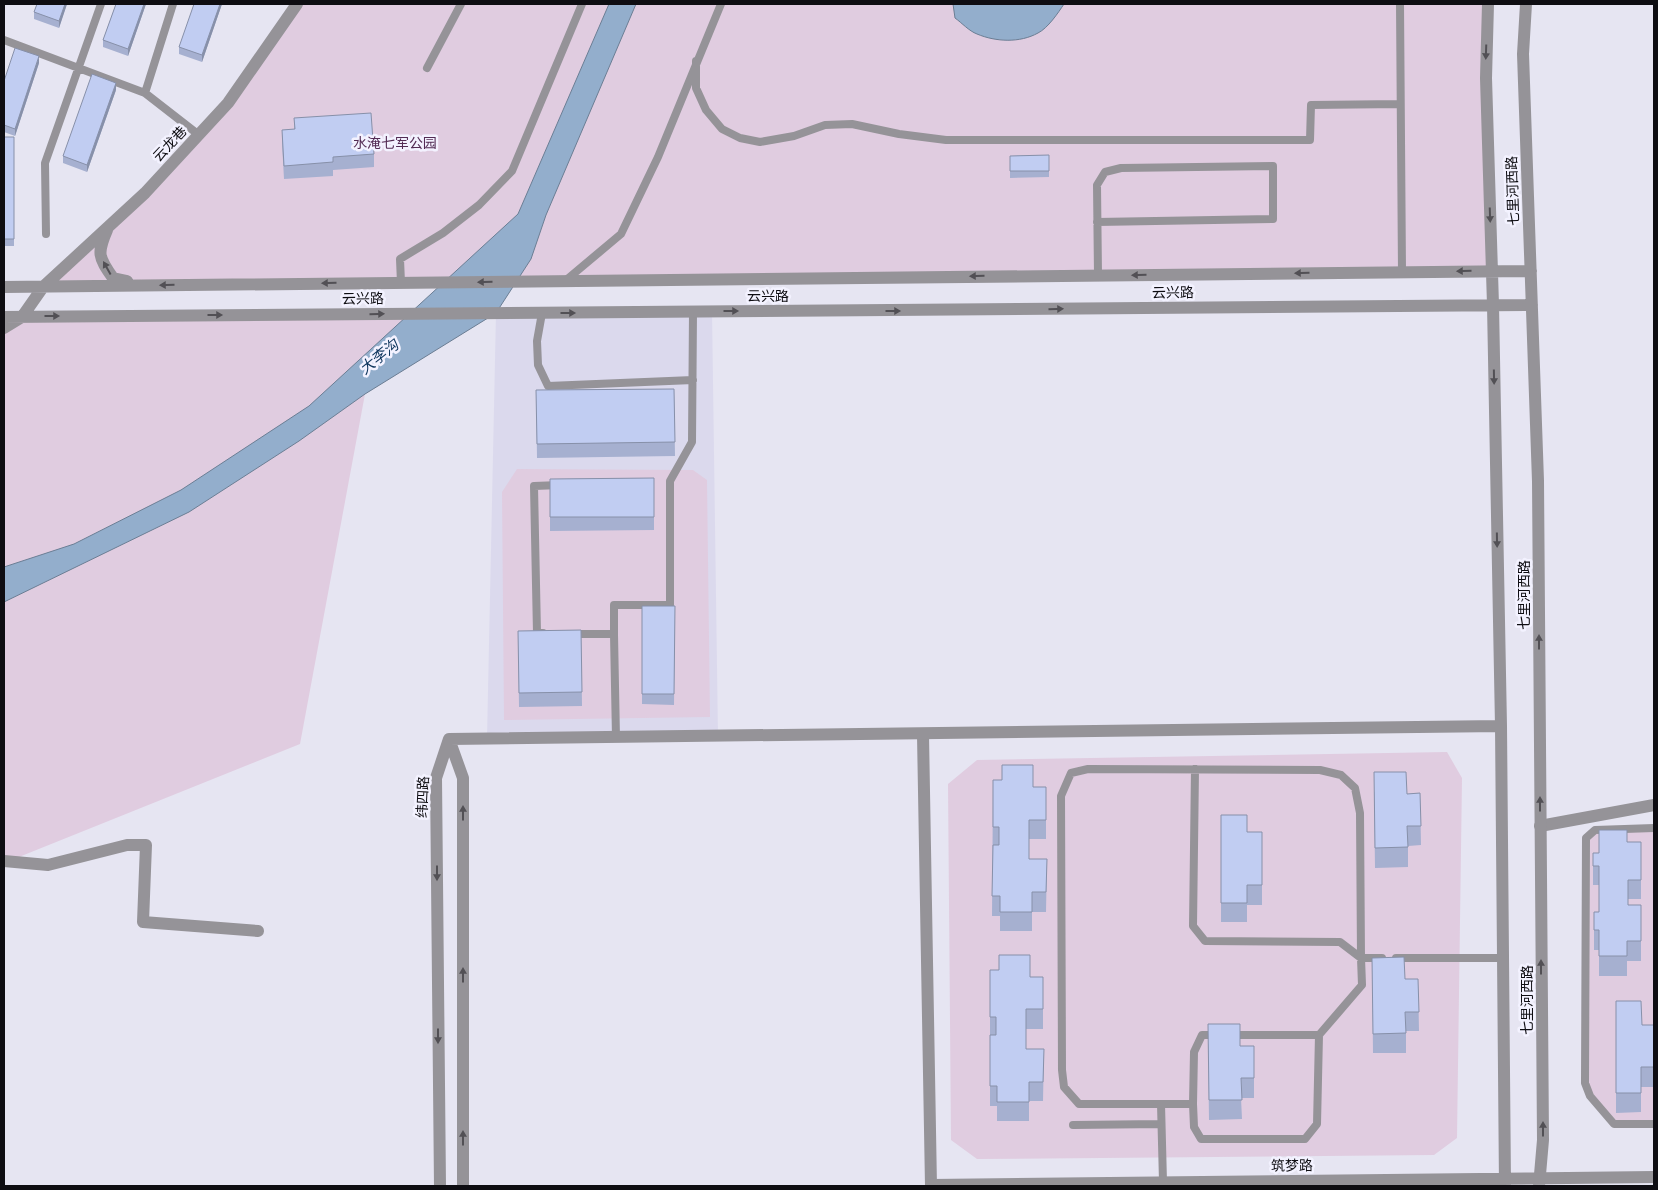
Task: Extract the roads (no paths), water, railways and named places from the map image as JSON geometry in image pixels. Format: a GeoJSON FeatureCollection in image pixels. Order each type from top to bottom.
{"type":"FeatureCollection","features":[{"type":"Feature","properties":{"kind":"street","name":"云龙巷"},"geometry":{"type":"LineString","coordinates":[[22,317],[43,287],[145,193],[228,103],[297,4]]}},
{"type":"Feature","properties":{"kind":"street","name":"七里河西路"},"geometry":{"type":"LineString","coordinates":[[1488,4],[1486,78],[1493,305],[1501,726],[1505,1183]]}},
{"type":"Feature","properties":{"kind":"street","name":"七里河西路"},"geometry":{"type":"LineString","coordinates":[[1526,4],[1523,54],[1538,481],[1543,1140],[1539,1182]]}},
{"type":"Feature","properties":{"kind":"street"},"geometry":{"type":"LineString","coordinates":[[109,226],[99,248],[104,265],[113,278],[146,286]]}},
{"type":"Feature","properties":{"kind":"street","name":"云兴路"},"geometry":{"type":"LineString","coordinates":[[4,287],[1531,271]]}},
{"type":"Feature","properties":{"kind":"street","name":"云兴路"},"geometry":{"type":"LineString","coordinates":[[4,317],[1532,305]]}},
{"type":"Feature","properties":{"kind":"street"},"geometry":{"type":"LineString","coordinates":[[4,328],[22,317]]}},
{"type":"Feature","properties":{"kind":"street"},"geometry":{"type":"LineString","coordinates":[[463,1186],[463,778],[449,739],[923,735],[1501,726]]}},
{"type":"Feature","properties":{"kind":"street"},"geometry":{"type":"LineString","coordinates":[[923,735],[931,1186]]}},
{"type":"Feature","properties":{"kind":"street","name":"纬四路"},"geometry":{"type":"LineString","coordinates":[[440,1186],[436,778],[449,739]]}},
{"type":"Feature","properties":{"kind":"street"},"geometry":{"type":"LineString","coordinates":[[1540,826],[1654,805]]}},
{"type":"Feature","properties":{"kind":"street"},"geometry":{"type":"LineString","coordinates":[[4,861],[48,865],[127,845],[146,845],[143,922],[258,931]]}},
{"type":"Feature","properties":{"kind":"street","name":"筑梦路"},"geometry":{"type":"LineString","coordinates":[[931,1186],[1163,1182],[1505,1183],[1654,1177]]}},
{"type":"Feature","properties":{"kind":"lane"},"geometry":{"type":"LineString","coordinates":[[46,234],[45,163],[101,4]]}},
{"type":"Feature","properties":{"kind":"lane"},"geometry":{"type":"LineString","coordinates":[[144,93],[173,4]]}},
{"type":"Feature","properties":{"kind":"lane"},"geometry":{"type":"LineString","coordinates":[[427,68],[461,4]]}},
{"type":"Feature","properties":{"kind":"lane"},"geometry":{"type":"LineString","coordinates":[[407,283],[400,259],[443,233],[479,205],[512,171],[582,4]]}},
{"type":"Feature","properties":{"kind":"lane"},"geometry":{"type":"LineString","coordinates":[[565,281],[621,234],[658,157],[721,4]]}},
{"type":"Feature","properties":{"kind":"lane"},"geometry":{"type":"LineString","coordinates":[[1400,4],[1402,272]]}},
{"type":"Feature","properties":{"kind":"lane"},"geometry":{"type":"LineString","coordinates":[[4,40],[144,93],[199,135]]}},
{"type":"Feature","properties":{"kind":"lane"},"geometry":{"type":"LineString","coordinates":[[696,61],[696,88],[706,110],[722,128],[740,138],[760,142],[794,136],[825,125],[852,124],[899,134],[946,140],[1310,140],[1311,105],[1400,104]]}},
{"type":"Feature","properties":{"kind":"lane"},"geometry":{"type":"LineString","coordinates":[[1097,222],[1273,219],[1273,166],[1120,168],[1105,172],[1097,185],[1097,222],[1098,275]]}},
{"type":"Feature","properties":{"kind":"lane"},"geometry":{"type":"LineString","coordinates":[[616,738],[614,605],[670,605],[670,481],[692,442],[693,312]]}},
{"type":"Feature","properties":{"kind":"lane"},"geometry":{"type":"LineString","coordinates":[[542,313],[537,341],[538,365],[548,386],[693,380]]}},
{"type":"Feature","properties":{"kind":"lane"},"geometry":{"type":"LineString","coordinates":[[556,633],[537,633],[534,486],[572,484]]}},
{"type":"Feature","properties":{"kind":"lane"},"geometry":{"type":"LineString","coordinates":[[566,634],[614,634]]}},
{"type":"Feature","properties":{"kind":"lane"},"geometry":{"type":"LineString","coordinates":[[1193,1104],[1079,1104],[1064,1088],[1062,1070],[1061,796],[1071,773],[1088,769],[1320,770],[1342,775],[1355,788],[1360,813],[1362,985],[1319,1035],[1318,1124],[1305,1139],[1201,1139],[1194,1127],[1193,1104],[1194,1052],[1202,1035],[1319,1035]]}},
{"type":"Feature","properties":{"kind":"lane"},"geometry":{"type":"LineString","coordinates":[[1195,769],[1193,926],[1205,941],[1340,942],[1361,958],[1504,958]]}},
{"type":"Feature","properties":{"kind":"lane"},"geometry":{"type":"LineString","coordinates":[[1654,828],[1595,830],[1586,838],[1585,1084],[1590,1096],[1614,1124],[1654,1124]]}},
{"type":"Feature","properties":{"kind":"lane"},"geometry":{"type":"LineString","coordinates":[[1161,1104],[1163,1182]]}},
{"type":"Feature","properties":{"kind":"lane"},"geometry":{"type":"LineString","coordinates":[[1072,1125],[1162,1124]]}},
{"type":"Feature","properties":{"kind":"water","name":"大李沟"},"geometry":{"type":"Polygon","coordinates":[[[609,4],[636,4],[546,215],[531,259],[496,313],[365,394],[299,441],[189,512],[4,602],[4,567],[74,544],[181,490],[309,406],[518,214],[609,4]]]}},
{"type":"Feature","properties":{"kind":"water"},"geometry":{"type":"Polygon","coordinates":[[[953,4],[1064,4],[1042,31],[1016,40],[1000,40],[984,37],[971,31],[955,18],[953,4]]]}},
{"type":"Feature","properties":{"kind":"park label","name":"水淹七军公园"},"geometry":{"type":"Point","coordinates":[395,143]}}]}
